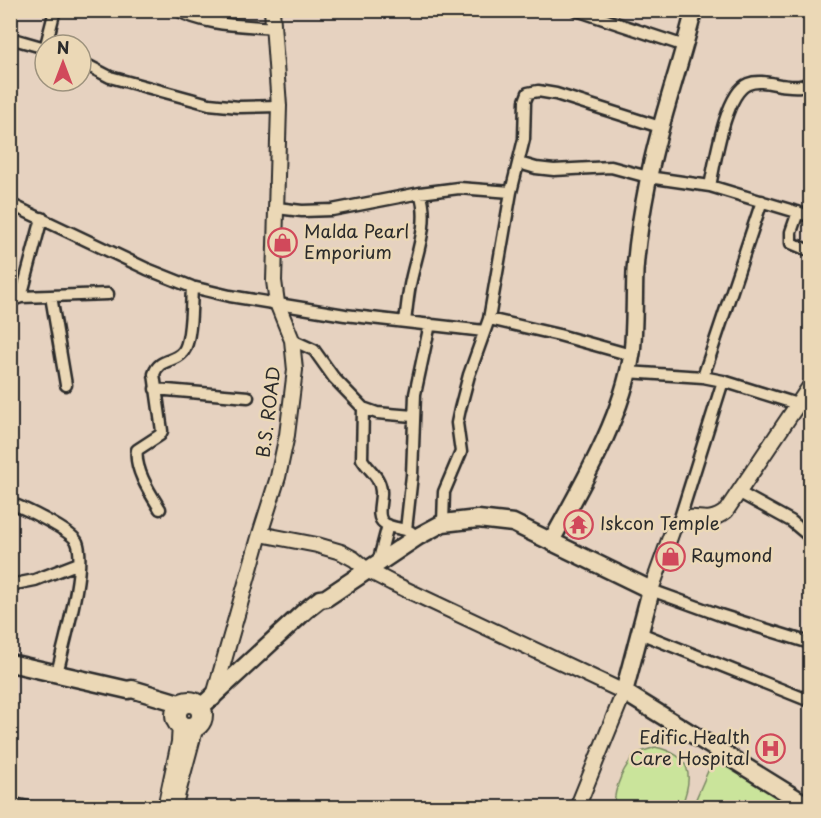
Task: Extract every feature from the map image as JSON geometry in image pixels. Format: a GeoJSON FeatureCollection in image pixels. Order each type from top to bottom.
{"type":"FeatureCollection","features":[{"type":"Feature","properties":{"kind":"main road"},"geometry":{"type":"LineString","coordinates":[[552,540],[603,441],[621,395],[631,355],[635,314],[635,271],[648,177],[660,127],[686,46],[694,10]]}},
{"type":"Feature","properties":{"kind":"main road"},"geometry":{"type":"LineString","coordinates":[[10,663],[128,690],[129,694],[195,711],[326,598],[372,567],[411,533],[443,524],[494,519],[513,523],[552,540],[651,590],[624,692],[810,807]]}},
{"type":"Feature","properties":{"kind":"street"},"geometry":{"type":"LineString","coordinates":[[49,33],[55,10]]}},
{"type":"Feature","properties":{"kind":"street"},"geometry":{"type":"LineString","coordinates":[[177,10],[198,19],[217,23],[273,28]]}},
{"type":"Feature","properties":{"kind":"street","name":"B.S. ROAD"},"geometry":{"type":"LineString","coordinates":[[195,711],[260,534],[278,477],[287,435],[295,370],[292,340],[277,303],[274,281],[279,106],[272,10]]}},
{"type":"Feature","properties":{"kind":"street"},"geometry":{"type":"LineString","coordinates":[[576,10],[686,46]]}},
{"type":"Feature","properties":{"kind":"street"},"geometry":{"type":"LineString","coordinates":[[10,38],[33,44]]}},
{"type":"Feature","properties":{"kind":"street"},"geometry":{"type":"LineString","coordinates":[[93,68],[110,77],[209,104],[239,107],[279,106]]}},
{"type":"Feature","properties":{"kind":"street"},"geometry":{"type":"LineString","coordinates":[[710,186],[724,123],[732,101],[740,89],[747,84],[759,82],[795,87],[809,85]]}},
{"type":"Feature","properties":{"kind":"street"},"geometry":{"type":"LineString","coordinates":[[443,524],[444,492],[461,452],[457,423],[459,409],[489,319],[511,192],[524,139],[525,101],[528,93],[538,91],[556,94],[660,127]]}},
{"type":"Feature","properties":{"kind":"street"},"geometry":{"type":"LineString","coordinates":[[519,163],[554,171],[611,167],[648,177],[710,186],[810,216]]}},
{"type":"Feature","properties":{"kind":"street"},"geometry":{"type":"LineString","coordinates":[[277,208],[302,211],[332,210],[459,188],[511,192]]}},
{"type":"Feature","properties":{"kind":"street"},"geometry":{"type":"LineString","coordinates":[[405,321],[424,218],[424,204],[420,193]]}},
{"type":"Feature","properties":{"kind":"street"},"geometry":{"type":"LineString","coordinates":[[703,377],[762,201]]}},
{"type":"Feature","properties":{"kind":"street"},"geometry":{"type":"LineString","coordinates":[[10,204],[147,269],[192,287],[230,296],[345,315],[484,331]]}},
{"type":"Feature","properties":{"kind":"street"},"geometry":{"type":"LineString","coordinates":[[798,212],[791,232],[791,243],[810,251]]}},
{"type":"Feature","properties":{"kind":"street"},"geometry":{"type":"LineString","coordinates":[[42,218],[16,299],[108,294]]}},
{"type":"Feature","properties":{"kind":"street"},"geometry":{"type":"LineString","coordinates":[[160,508],[149,492],[136,457],[137,450],[160,435],[162,431],[155,389],[156,368],[161,363],[178,357],[188,342],[192,287]]}},
{"type":"Feature","properties":{"kind":"street"},"geometry":{"type":"LineString","coordinates":[[51,296],[66,385]]}},
{"type":"Feature","properties":{"kind":"street"},"geometry":{"type":"LineString","coordinates":[[489,319],[631,355]]}},
{"type":"Feature","properties":{"kind":"street"},"geometry":{"type":"LineString","coordinates":[[363,408],[362,459],[380,482],[380,518],[388,525],[411,533],[413,416],[420,365],[430,324]]}},
{"type":"Feature","properties":{"kind":"street"},"geometry":{"type":"LineString","coordinates":[[292,340],[314,350],[349,395],[363,408],[377,413],[413,416]]}},
{"type":"Feature","properties":{"kind":"street"},"geometry":{"type":"LineString","coordinates":[[627,372],[703,377],[802,403]]}},
{"type":"Feature","properties":{"kind":"street"},"geometry":{"type":"LineString","coordinates":[[723,381],[679,520],[673,529],[651,590],[720,615],[810,643]]}},
{"type":"Feature","properties":{"kind":"street"},"geometry":{"type":"LineString","coordinates":[[679,520],[692,517],[716,519],[726,511],[802,403],[810,386]]}},
{"type":"Feature","properties":{"kind":"street"},"geometry":{"type":"LineString","coordinates":[[155,389],[248,397]]}},
{"type":"Feature","properties":{"kind":"street"},"geometry":{"type":"LineString","coordinates":[[738,492],[791,521],[810,537]]}},
{"type":"Feature","properties":{"kind":"street"},"geometry":{"type":"LineString","coordinates":[[10,503],[30,511],[69,533],[77,541],[79,563],[76,589],[57,674]]}},
{"type":"Feature","properties":{"kind":"street"},"geometry":{"type":"LineString","coordinates":[[372,567],[388,525]]}},
{"type":"Feature","properties":{"kind":"street"},"geometry":{"type":"LineString","coordinates":[[260,534],[341,552],[624,692],[577,807]]}},
{"type":"Feature","properties":{"kind":"street"},"geometry":{"type":"LineString","coordinates":[[10,585],[35,580],[79,563]]}},
{"type":"Feature","properties":{"kind":"street"},"geometry":{"type":"LineString","coordinates":[[640,633],[810,701]]}},
{"type":"Feature","properties":{"kind":"street"},"geometry":{"type":"LineString","coordinates":[[165,807],[179,742],[195,711]]}},
{"type":"Feature","properties":{"kind":"street"},"geometry":{"type":"LineString","coordinates":[[174,807],[195,711]]}},
{"type":"Feature","properties":{"kind":"street"},"geometry":{"type":"LineString","coordinates":[[10,802],[32,807]]}},
{"type":"Feature","properties":{"kind":"green space"},"geometry":{"type":"Polygon","coordinates":[[[655,747],[676,755],[687,768],[688,786],[681,807],[614,807],[618,784],[625,769],[635,756],[655,747]]]}},
{"type":"Feature","properties":{"kind":"green space"},"geometry":{"type":"Polygon","coordinates":[[[718,748],[803,808],[692,808],[718,748]]]}},
{"type":"Feature","properties":{"kind":"place","name":"Malda Pearl Emporium"},"geometry":{"type":"Point","coordinates":[283,242]}},
{"type":"Feature","properties":{"kind":"place","name":"Iskcon Temple"},"geometry":{"type":"Point","coordinates":[579,524]}},
{"type":"Feature","properties":{"kind":"place","name":"Raymond"},"geometry":{"type":"Point","coordinates":[670,556]}},
{"type":"Feature","properties":{"kind":"place","name":"Edific Health Care Hospital"},"geometry":{"type":"Point","coordinates":[771,748]}}]}
